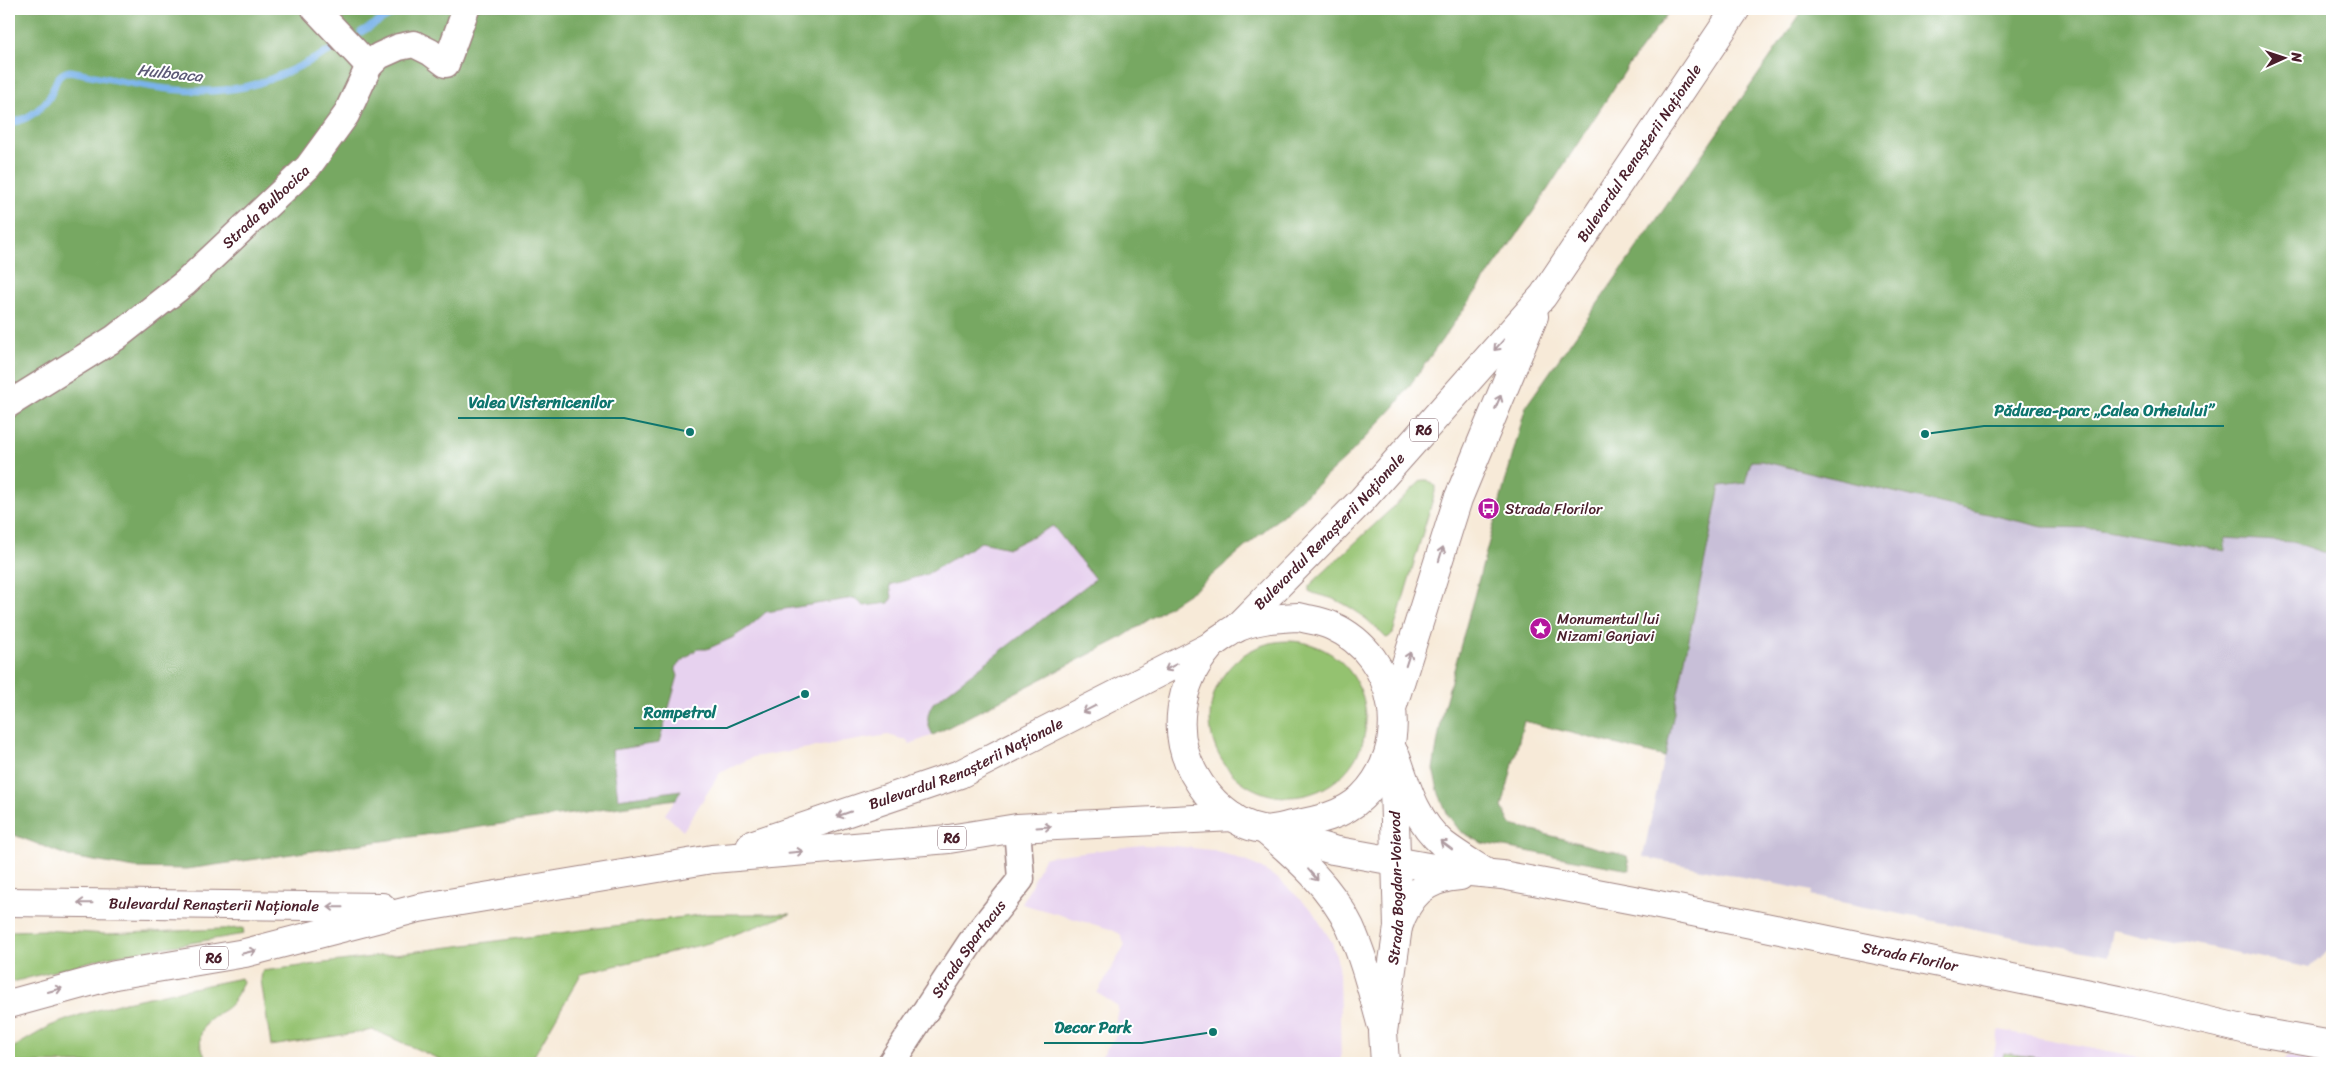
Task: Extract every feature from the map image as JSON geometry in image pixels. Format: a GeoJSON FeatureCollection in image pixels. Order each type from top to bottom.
{"type":"FeatureCollection","features":[{"type":"Feature","properties":{"kind":"main road","name":"Bulevardul Renașterii Naționale"},"geometry":{"type":"LineString","coordinates":[[1235,629],[1362,500],[1543,296],[1736,9]]}},
{"type":"Feature","properties":{"kind":"main road","name":"Bulevardul Renașterii Naționale"},"geometry":{"type":"LineString","coordinates":[[1393,705],[1458,499],[1543,296]]}},
{"type":"Feature","properties":{"kind":"main road","name":"R6"},"geometry":{"type":"LineString","coordinates":[[1265,830],[1248,826],[1233,817],[1204,792],[1185,758],[1179,720],[1188,682],[1209,647],[1235,629],[1267,618],[1299,616],[1333,626],[1361,645],[1382,673],[1393,705],[1392,743]]}},
{"type":"Feature","properties":{"kind":"main road","name":"Bulevardul Renașterii Naționale"},"geometry":{"type":"LineString","coordinates":[[712,858],[960,774],[1209,647]]}},
{"type":"Feature","properties":{"kind":"main road"},"geometry":{"type":"LineString","coordinates":[[1265,830],[1316,821],[1341,811],[1361,798],[1379,774],[1392,743]]}},
{"type":"Feature","properties":{"kind":"main road","name":"Strada Bogdan-Voievod"},"geometry":{"type":"LineString","coordinates":[[1385,1063],[1383,1032],[1398,927],[1392,743]]}},
{"type":"Feature","properties":{"kind":"main road","name":"Strada Florilor"},"geometry":{"type":"LineString","coordinates":[[1392,743],[1409,793],[1423,822],[1443,844],[1486,873]]}},
{"type":"Feature","properties":{"kind":"main road","name":"Bulevardul Renașterii Naționale"},"geometry":{"type":"LineString","coordinates":[[9,1004],[115,975],[245,953],[419,908],[712,858],[949,839],[1017,828],[1233,817]]}},
{"type":"Feature","properties":{"kind":"main road","name":"Strada Bogdan-Voievod"},"geometry":{"type":"LineString","coordinates":[[1265,830],[1301,860],[1336,903],[1350,927],[1363,960],[1383,1032]]}},
{"type":"Feature","properties":{"kind":"main road","name":"Strada Florilor"},"geometry":{"type":"LineString","coordinates":[[1265,830],[1333,850],[1439,869],[1486,873],[1644,902],[2119,1000],[2247,1030],[2332,1045]]}},
{"type":"Feature","properties":{"kind":"main road","name":"Strada Florilor"},"geometry":{"type":"LineString","coordinates":[[1398,927],[1412,897],[1433,881],[1448,877],[1486,873]]}},
{"type":"Feature","properties":{"kind":"main road","name":"Bulevardul Renașterii Naționale"},"geometry":{"type":"LineString","coordinates":[[9,902],[419,908]]}},
{"type":"Feature","properties":{"kind":"street"},"geometry":{"type":"LineString","coordinates":[[315,9],[369,66],[379,56],[414,44],[430,52],[446,64],[466,9]]}},
{"type":"Feature","properties":{"kind":"street","name":"Strada Bulbocica"},"geometry":{"type":"LineString","coordinates":[[9,404],[115,338],[185,283],[308,167],[346,115],[369,66]]}},
{"type":"Feature","properties":{"kind":"street","name":"Strada Spartacus"},"geometry":{"type":"LineString","coordinates":[[891,1063],[971,942],[1021,879],[1017,828]]}},
{"type":"Feature","properties":{"kind":"shaded area"},"geometry":{"type":"Polygon","coordinates":[[[1750,461],[1761,461],[2043,527],[2095,528],[2224,551],[2225,538],[2293,542],[2332,555],[2332,946],[2310,968],[2151,935],[2150,938],[2113,930],[2108,956],[1811,896],[1812,891],[1643,857],[1720,486],[1750,461]]]}},
{"type":"Feature","properties":{"kind":"shaded area"},"geometry":{"type":"Polygon","coordinates":[[[1053,526],[1096,579],[933,703],[928,727],[933,735],[910,744],[905,740],[888,735],[753,757],[720,773],[683,831],[665,814],[681,791],[618,799],[612,749],[659,743],[675,667],[697,649],[707,649],[732,638],[749,627],[766,612],[854,598],[892,597],[890,585],[927,574],[981,542],[1009,548],[1053,526]]]}},
{"type":"Feature","properties":{"kind":"shaded area"},"geometry":{"type":"Polygon","coordinates":[[[1142,845],[1211,850],[1232,856],[1257,866],[1277,878],[1311,909],[1332,942],[1337,959],[1341,1063],[1097,1063],[1116,1035],[1118,1006],[1097,993],[1125,945],[1120,934],[1110,929],[1022,904],[1044,858],[1142,845]]]}},
{"type":"Feature","properties":{"kind":"shaded area"},"geometry":{"type":"Polygon","coordinates":[[[1999,1030],[2171,1063],[1992,1063],[1999,1030]]]}},
{"type":"Feature","properties":{"kind":"shaded area"},"geometry":{"type":"Polygon","coordinates":[[[2289,1056],[2322,1063],[2281,1063],[2289,1056]]]}},
{"type":"Feature","properties":{"kind":"green space"},"geometry":{"type":"Polygon","coordinates":[[[9,9],[1671,9],[1627,68],[1533,212],[1395,406],[1346,458],[1299,501],[1197,588],[1121,638],[933,735],[928,719],[933,703],[1095,579],[1053,526],[1009,548],[981,542],[927,574],[890,585],[892,597],[889,603],[864,606],[854,598],[766,612],[749,627],[732,638],[707,649],[697,649],[675,667],[678,676],[659,743],[612,750],[618,799],[681,790],[676,799],[187,869],[135,868],[71,857],[9,833],[9,9]]]}},
{"type":"Feature","properties":{"kind":"green space"},"geometry":{"type":"Polygon","coordinates":[[[1804,9],[2332,9],[2332,555],[2293,542],[2225,538],[2225,551],[2095,528],[2043,527],[1761,461],[1751,461],[1745,483],[1720,486],[1665,757],[1524,721],[1502,807],[1511,825],[1627,856],[1630,870],[1482,843],[1460,831],[1448,815],[1439,794],[1433,769],[1443,710],[1526,406],[1804,9]]]}},
{"type":"Feature","properties":{"kind":"green space"},"geometry":{"type":"Polygon","coordinates":[[[1422,480],[1428,480],[1435,486],[1435,492],[1393,633],[1386,638],[1357,612],[1336,600],[1309,591],[1309,586],[1422,480]]]}},
{"type":"Feature","properties":{"kind":"green space"},"geometry":{"type":"Polygon","coordinates":[[[1280,641],[1296,641],[1311,644],[1325,650],[1338,658],[1349,669],[1363,696],[1366,719],[1365,734],[1357,756],[1349,769],[1338,780],[1311,794],[1296,797],[1280,797],[1265,794],[1251,788],[1238,780],[1227,769],[1213,742],[1210,727],[1210,711],[1213,696],[1219,682],[1227,669],[1238,658],[1265,644],[1280,641]]]}},
{"type":"Feature","properties":{"kind":"green space"},"geometry":{"type":"Polygon","coordinates":[[[707,914],[791,914],[713,942],[581,974],[530,1063],[448,1063],[374,1030],[271,1046],[261,980],[262,971],[707,914]]]}},
{"type":"Feature","properties":{"kind":"green space"},"geometry":{"type":"Polygon","coordinates":[[[243,928],[244,934],[107,957],[9,983],[9,931],[45,930],[106,934],[243,928]]]}},
{"type":"Feature","properties":{"kind":"green space"},"geometry":{"type":"Polygon","coordinates":[[[241,978],[243,982],[232,1003],[210,1019],[202,1030],[201,1047],[211,1063],[9,1063],[9,1050],[50,1026],[80,1015],[125,1002],[241,978]]]}},
{"type":"Feature","properties":{"kind":"green space"},"geometry":{"type":"Polygon","coordinates":[[[2004,1053],[2072,1063],[2002,1063],[2004,1053]]]}},
{"type":"Feature","properties":{"kind":"waterway","name":"Hulboaca"},"geometry":{"type":"LineString","coordinates":[[361,32],[401,9]]}},
{"type":"Feature","properties":{"kind":"waterway","name":"Hulboaca"},"geometry":{"type":"LineString","coordinates":[[9,123],[26,118],[41,107],[49,98],[58,78],[70,71],[157,88],[200,91],[222,90],[244,87],[268,80],[342,44]]}},
{"type":"Feature","properties":{"kind":"place","name":"Valea Visternicenilor"},"geometry":{"type":"Point","coordinates":[690,432]}},
{"type":"Feature","properties":{"kind":"place","name":"Pădurea-parc „Calea Orheiului”"},"geometry":{"type":"Point","coordinates":[1925,434]}},
{"type":"Feature","properties":{"kind":"place","name":"Strada Florilor"},"geometry":{"type":"Point","coordinates":[1489,509]}},
{"type":"Feature","properties":{"kind":"place","name":"Monumentul lui Nizami Ganjavi"},"geometry":{"type":"Point","coordinates":[1541,628]}},
{"type":"Feature","properties":{"kind":"place","name":"Rompetrol"},"geometry":{"type":"Point","coordinates":[805,694]}},
{"type":"Feature","properties":{"kind":"place","name":"Decor Park"},"geometry":{"type":"Point","coordinates":[1213,1032]}}]}
